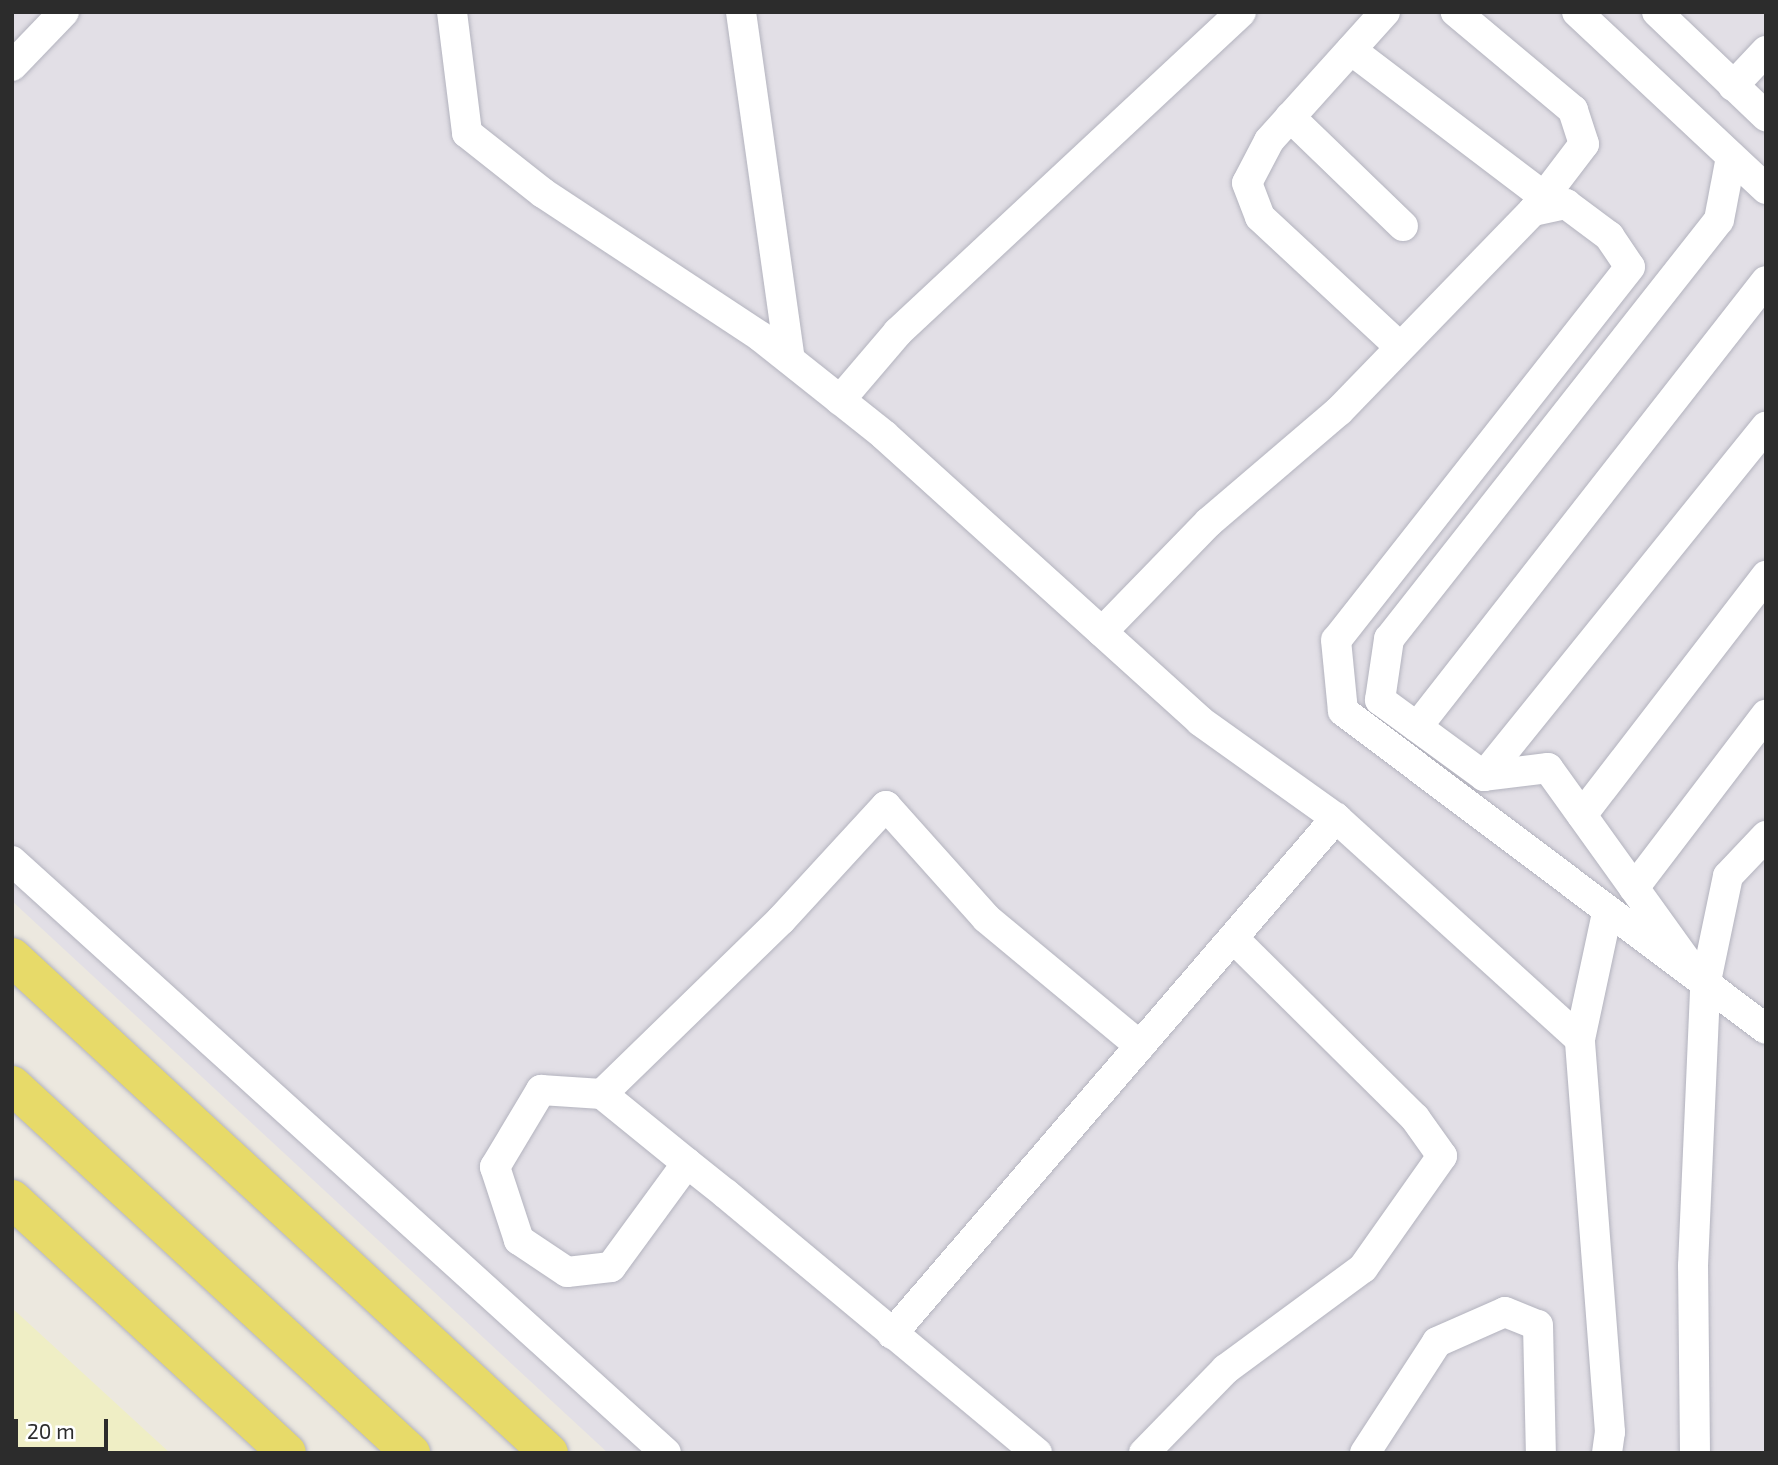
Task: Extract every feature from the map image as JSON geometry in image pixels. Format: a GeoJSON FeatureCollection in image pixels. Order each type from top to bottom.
{"type":"FeatureCollection","features":[{"type":"Feature","properties":{"kind":"main road"},"geometry":{"type":"LineString","coordinates":[[12,957],[550,1453]]}},
{"type":"Feature","properties":{"kind":"main road"},"geometry":{"type":"LineString","coordinates":[[12,1085],[411,1453]]}},
{"type":"Feature","properties":{"kind":"main road"},"geometry":{"type":"LineString","coordinates":[[12,1199],[287,1453]]}},
{"type":"Feature","properties":{"kind":"street"},"geometry":{"type":"LineString","coordinates":[[12,66],[64,12]]}},
{"type":"Feature","properties":{"kind":"street"},"geometry":{"type":"LineString","coordinates":[[452,12],[467,133],[543,193],[761,337],[884,435],[1200,721],[1336,818],[1580,1040]]}},
{"type":"Feature","properties":{"kind":"street"},"geometry":{"type":"LineString","coordinates":[[741,12],[790,359]]}},
{"type":"Feature","properties":{"kind":"street"},"geometry":{"type":"LineString","coordinates":[[840,400],[898,332],[1241,12]]}},
{"type":"Feature","properties":{"kind":"street"},"geometry":{"type":"LineString","coordinates":[[1385,12],[1269,141],[1247,183],[1260,217],[1400,347]]}},
{"type":"Feature","properties":{"kind":"street"},"geometry":{"type":"LineString","coordinates":[[1102,632],[1209,522],[1339,411],[1538,203],[1584,144],[1573,110],[1456,12]]}},
{"type":"Feature","properties":{"kind":"street"},"geometry":{"type":"LineString","coordinates":[[1577,12],[1766,189]]}},
{"type":"Feature","properties":{"kind":"street"},"geometry":{"type":"LineString","coordinates":[[1657,12],[1766,116]]}},
{"type":"Feature","properties":{"kind":"street"},"geometry":{"type":"LineString","coordinates":[[1351,50],[1538,203],[1566,204],[1609,236],[1630,267],[1336,639],[1343,711],[1475,808],[1607,913],[1766,1029]]}},
{"type":"Feature","properties":{"kind":"street"},"geometry":{"type":"LineString","coordinates":[[1733,86],[1766,51]]}},
{"type":"Feature","properties":{"kind":"street"},"geometry":{"type":"LineString","coordinates":[[1290,117],[1403,226]]}},
{"type":"Feature","properties":{"kind":"street"},"geometry":{"type":"LineString","coordinates":[[1705,986],[1548,768],[1484,776],[1380,700],[1390,639],[1719,220],[1731,157]]}},
{"type":"Feature","properties":{"kind":"street"},"geometry":{"type":"LineString","coordinates":[[1417,727],[1766,281]]}},
{"type":"Feature","properties":{"kind":"street"},"geometry":{"type":"LineString","coordinates":[[1484,776],[1766,426]]}},
{"type":"Feature","properties":{"kind":"street"},"geometry":{"type":"LineString","coordinates":[[1582,815],[1766,576]]}},
{"type":"Feature","properties":{"kind":"street"},"geometry":{"type":"LineString","coordinates":[[1634,888],[1766,715]]}},
{"type":"Feature","properties":{"kind":"street"},"geometry":{"type":"LineString","coordinates":[[602,1094],[781,920],[886,806],[986,918],[1140,1046]]}},
{"type":"Feature","properties":{"kind":"street"},"geometry":{"type":"LineString","coordinates":[[892,1334],[1336,818]]}},
{"type":"Feature","properties":{"kind":"street"},"geometry":{"type":"LineString","coordinates":[[1695,1453],[1693,1266],[1705,986],[1728,876],[1766,836]]}},
{"type":"Feature","properties":{"kind":"street"},"geometry":{"type":"LineString","coordinates":[[12,861],[666,1453]]}},
{"type":"Feature","properties":{"kind":"street"},"geometry":{"type":"LineString","coordinates":[[1607,913],[1580,1040],[1610,1432],[1607,1453]]}},
{"type":"Feature","properties":{"kind":"street"},"geometry":{"type":"LineString","coordinates":[[1144,1453],[1226,1369],[1363,1268],[1441,1156],[1415,1118],[1233,938]]}},
{"type":"Feature","properties":{"kind":"street"},"geometry":{"type":"LineString","coordinates":[[687,1163],[611,1267],[567,1272],[519,1240],[495,1167],[541,1090],[602,1094],[687,1163],[1037,1453]]}},
{"type":"Feature","properties":{"kind":"street"},"geometry":{"type":"LineString","coordinates":[[1365,1453],[1437,1342],[1505,1312],[1538,1325],[1541,1453]]}},
{"type":"Feature","properties":{"kind":"shaded area"},"geometry":{"type":"Polygon","coordinates":[[[12,12],[1766,12],[1766,1453],[608,1453],[12,901],[12,12]]]}},
{"type":"Feature","properties":{"kind":"sand"},"geometry":{"type":"Polygon","coordinates":[[[12,1308],[170,1453],[12,1453],[12,1308]]]}}]}
